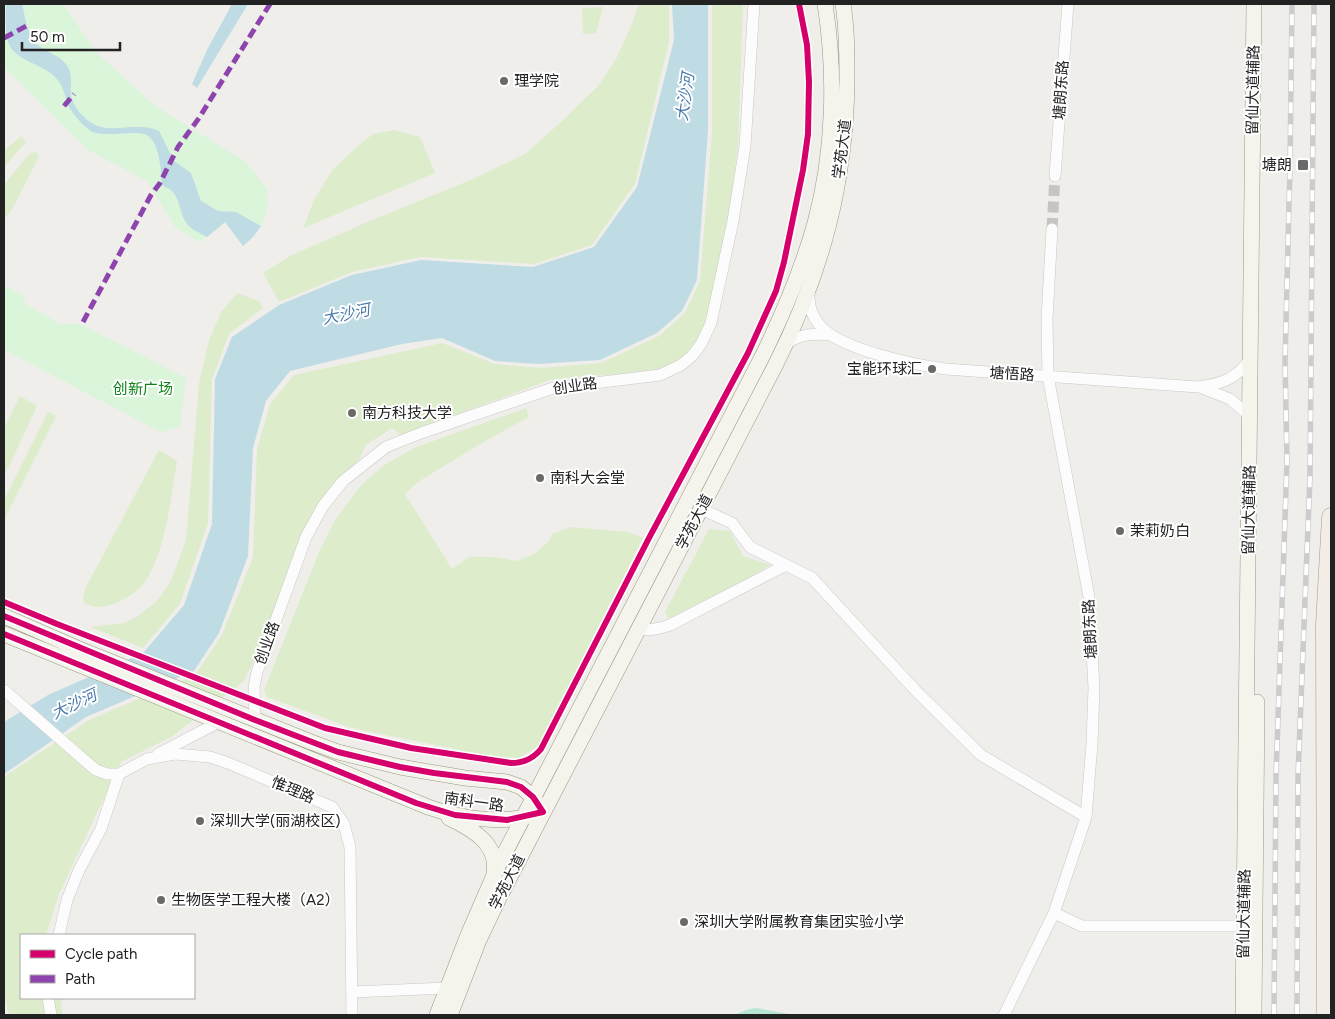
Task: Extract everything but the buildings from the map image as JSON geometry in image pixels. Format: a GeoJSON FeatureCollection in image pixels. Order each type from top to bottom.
{"type":"FeatureCollection","features":[{"type":"Feature","properties":{"kind":"main road","name":"学苑大道"},"geometry":{"type":"LineString","coordinates":[[437,1015],[494,875],[762,357],[797,276],[817,214],[829,141],[830,55],[825,4]]}},
{"type":"Feature","properties":{"kind":"main road","name":"学苑大道"},"geometry":{"type":"LineString","coordinates":[[450,1015],[490,916],[787,343],[809,291],[828,232],[841,163],[847,98],[843,4]]}},
{"type":"Feature","properties":{"kind":"main road"},"geometry":{"type":"LineString","coordinates":[[845,24],[853,4]]}},
{"type":"Feature","properties":{"kind":"main road","name":"留仙大道辅路"},"geometry":{"type":"LineString","coordinates":[[1254,4],[1250,359],[1249,926],[1254,1015]]}},
{"type":"Feature","properties":{"kind":"main road","name":"留仙大道辅路"},"geometry":{"type":"LineString","coordinates":[[1243,1015],[1249,926],[1264,4]]}},
{"type":"Feature","properties":{"kind":"main road"},"geometry":{"type":"LineString","coordinates":[[1326,1015],[1325,624],[1331,517]]}},
{"type":"Feature","properties":{"kind":"main road","name":"南科一路"},"geometry":{"type":"LineString","coordinates":[[4,616],[84,651],[338,752],[426,772],[507,782],[521,787],[534,797],[543,812],[508,820],[442,812],[4,634]]}},
{"type":"Feature","properties":{"kind":"main road"},"geometry":{"type":"LineString","coordinates":[[416,803],[457,822],[480,836],[493,853],[494,875]]}},
{"type":"Feature","properties":{"kind":"street","name":"创业路"},"geometry":{"type":"LineString","coordinates":[[255,720],[254,688],[257,672],[306,537],[323,506],[343,481],[359,466],[386,447],[421,433],[553,388],[660,375],[680,365],[692,356],[701,344],[711,323],[745,146],[754,4]]}},
{"type":"Feature","properties":{"kind":"street","name":"塘朗东路"},"geometry":{"type":"LineString","coordinates":[[1055,176],[1068,4]]}},
{"type":"Feature","properties":{"kind":"street","name":"塘朗东路"},"geometry":{"type":"LineString","coordinates":[[1004,1015],[1054,913],[1086,817],[1092,744],[1094,688],[1089,597],[1048,376],[1046,318],[1052,229]]}},
{"type":"Feature","properties":{"kind":"street","name":"塘悟路"},"geometry":{"type":"LineString","coordinates":[[809,291],[808,301],[811,310],[822,327],[831,334],[875,353],[922,366],[1198,386],[1217,385],[1232,378],[1244,368],[1250,359]]}},
{"type":"Feature","properties":{"kind":"street","name":"塘悟路"},"geometry":{"type":"LineString","coordinates":[[787,343],[807,334],[831,334]]}},
{"type":"Feature","properties":{"kind":"street","name":"塘悟路"},"geometry":{"type":"LineString","coordinates":[[1198,386],[1230,399],[1250,416]]}},
{"type":"Feature","properties":{"kind":"street"},"geometry":{"type":"LineString","coordinates":[[701,509],[732,523],[750,547],[812,578],[917,692],[980,755],[1086,817]]}},
{"type":"Feature","properties":{"kind":"street"},"geometry":{"type":"LineString","coordinates":[[638,629],[646,631],[670,625],[786,565]]}},
{"type":"Feature","properties":{"kind":"street"},"geometry":{"type":"LineString","coordinates":[[4,690],[96,770],[107,774],[119,774],[101,829],[79,870],[67,900],[59,934]]}},
{"type":"Feature","properties":{"kind":"street"},"geometry":{"type":"LineString","coordinates":[[147,759],[216,721]]}},
{"type":"Feature","properties":{"kind":"street","name":"惟理路"},"geometry":{"type":"LineString","coordinates":[[119,774],[147,759],[175,754],[210,758],[228,763],[332,807],[344,824],[350,847],[352,1015]]}},
{"type":"Feature","properties":{"kind":"street"},"geometry":{"type":"LineString","coordinates":[[1054,913],[1082,926],[1249,926]]}},
{"type":"Feature","properties":{"kind":"street"},"geometry":{"type":"LineString","coordinates":[[352,992],[447,988]]}},
{"type":"Feature","properties":{"kind":"street"},"geometry":{"type":"LineString","coordinates":[[48,999],[51,1015]]}},
{"type":"Feature","properties":{"kind":"green space"},"geometry":{"type":"Polygon","coordinates":[[[4,4],[63,4],[97,53],[155,106],[246,162],[267,189],[268,205],[261,226],[253,237],[243,246],[225,222],[199,242],[175,227],[147,181],[88,150],[7,70],[4,61],[4,4]]]}},
{"type":"Feature","properties":{"kind":"green space"},"geometry":{"type":"Polygon","coordinates":[[[639,4],[669,4],[669,42],[635,184],[592,245],[534,264],[420,257],[352,272],[279,302],[263,273],[292,255],[473,179],[525,154],[598,86],[616,59],[639,4]]]}},
{"type":"Feature","properties":{"kind":"green space"},"geometry":{"type":"Polygon","coordinates":[[[712,4],[743,4],[738,146],[728,220],[706,323],[697,343],[679,361],[660,370],[550,380],[400,435],[392,428],[366,445],[357,464],[304,535],[258,652],[244,681],[171,737],[121,762],[59,894],[46,934],[20,934],[20,999],[61,999],[62,1015],[9,1015],[4,991],[4,777],[89,720],[195,675],[222,635],[253,557],[257,449],[270,404],[294,375],[442,343],[495,364],[541,368],[601,363],[659,336],[685,313],[700,281],[712,132],[712,4]]]}},
{"type":"Feature","properties":{"kind":"green space"},"geometry":{"type":"Polygon","coordinates":[[[603,7],[596,33],[583,34],[582,8],[603,7]]]}},
{"type":"Feature","properties":{"kind":"green space"},"geometry":{"type":"Polygon","coordinates":[[[394,130],[420,137],[435,173],[303,228],[314,200],[333,169],[373,134],[394,130]]]}},
{"type":"Feature","properties":{"kind":"green space"},"geometry":{"type":"Polygon","coordinates":[[[21,136],[26,142],[4,167],[4,151],[21,136]]]}},
{"type":"Feature","properties":{"kind":"green space"},"geometry":{"type":"Polygon","coordinates":[[[36,152],[39,157],[11,211],[4,219],[4,185],[30,153],[36,152]]]}},
{"type":"Feature","properties":{"kind":"green space","name":"创新广场"},"geometry":{"type":"Polygon","coordinates":[[[4,285],[23,295],[26,304],[60,324],[80,324],[186,378],[180,426],[161,432],[4,350],[4,285]]]}},
{"type":"Feature","properties":{"kind":"green space"},"geometry":{"type":"Polygon","coordinates":[[[237,293],[259,301],[263,308],[229,334],[212,379],[208,523],[180,604],[143,648],[90,627],[124,623],[138,616],[156,602],[170,583],[186,541],[199,384],[209,340],[221,312],[237,293]]]}},
{"type":"Feature","properties":{"kind":"green space"},"geometry":{"type":"Polygon","coordinates":[[[20,396],[37,406],[4,477],[4,428],[20,396]]]}},
{"type":"Feature","properties":{"kind":"green space"},"geometry":{"type":"Polygon","coordinates":[[[526,408],[529,417],[418,482],[405,494],[452,569],[469,557],[493,557],[517,561],[534,554],[549,541],[552,534],[571,527],[628,532],[643,538],[538,747],[518,758],[494,757],[352,728],[267,697],[264,690],[319,552],[335,520],[362,484],[384,465],[416,447],[526,408]]]}},
{"type":"Feature","properties":{"kind":"green space"},"geometry":{"type":"Polygon","coordinates":[[[48,412],[56,416],[4,520],[4,500],[48,412]]]}},
{"type":"Feature","properties":{"kind":"green space"},"geometry":{"type":"Polygon","coordinates":[[[159,450],[177,461],[167,523],[152,568],[142,586],[122,600],[102,607],[95,607],[84,603],[85,589],[159,450]]]}},
{"type":"Feature","properties":{"kind":"green space"},"geometry":{"type":"Polygon","coordinates":[[[709,529],[730,531],[743,556],[771,565],[669,620],[665,612],[709,529]]]}},
{"type":"Feature","properties":{"kind":"green space"},"geometry":{"type":"Polygon","coordinates":[[[757,1008],[794,1015],[734,1015],[757,1008]]]}},
{"type":"Feature","properties":{"kind":"water"},"geometry":{"type":"Polygon","coordinates":[[[6,4],[22,4],[30,35],[40,47],[66,64],[70,73],[72,99],[82,116],[90,122],[105,128],[143,127],[159,131],[174,161],[191,173],[201,201],[218,211],[236,212],[261,226],[253,237],[243,246],[225,222],[207,237],[189,226],[175,194],[162,185],[159,156],[149,137],[144,134],[132,133],[99,134],[85,126],[68,105],[62,87],[56,78],[12,49],[6,33],[6,4]]]}},
{"type":"Feature","properties":{"kind":"water"},"geometry":{"type":"Polygon","coordinates":[[[232,4],[248,4],[197,88],[192,84],[207,50],[232,4]]]}},
{"type":"Feature","properties":{"kind":"water","name":"大沙河"},"geometry":{"type":"Polygon","coordinates":[[[672,4],[708,4],[708,131],[697,280],[682,311],[657,333],[600,360],[538,364],[495,361],[442,338],[402,344],[290,371],[266,401],[253,448],[248,556],[219,633],[194,671],[86,717],[4,774],[4,722],[48,695],[143,653],[184,605],[212,524],[215,379],[232,337],[279,305],[352,275],[421,260],[533,267],[594,247],[637,187],[674,40],[672,4]]]}},
{"type":"Feature","properties":{"kind":"tunnel"},"geometry":{"type":"LineString","coordinates":[[1052,229],[1055,176]]}},
{"type":"Feature","properties":{"kind":"railway"},"geometry":{"type":"LineString","coordinates":[[1274,1015],[1276,776],[1287,461],[1285,361],[1292,4]]}},
{"type":"Feature","properties":{"kind":"railway"},"geometry":{"type":"LineString","coordinates":[[1297,1015],[1298,776],[1310,477],[1314,4]]}},
{"type":"Feature","properties":{"kind":"marked path"},"geometry":{"type":"LineString","coordinates":[[83,322],[178,147],[199,118],[270,4]]}},
{"type":"Feature","properties":{"kind":"marked path"},"geometry":{"type":"LineString","coordinates":[[4,38],[30,24]]}},
{"type":"Feature","properties":{"kind":"marked path"},"geometry":{"type":"LineString","coordinates":[[64,106],[74,94]]}},
{"type":"Feature","properties":{"kind":"cycle path"},"geometry":{"type":"LineString","coordinates":[[4,602],[325,728],[411,748],[511,763],[524,761],[535,755],[541,749],[649,538],[748,353],[776,291],[803,170],[808,134],[809,82],[807,45],[799,4]]}},
{"type":"Feature","properties":{"kind":"cycle path"},"geometry":{"type":"LineString","coordinates":[[4,616],[255,720],[338,752],[400,767],[507,782],[521,787],[533,797],[543,812],[507,820],[455,815],[416,803],[4,634]]}},
{"type":"Feature","properties":{"kind":"place","name":"理学院"},"geometry":{"type":"Point","coordinates":[504,81]}},
{"type":"Feature","properties":{"kind":"place","name":"塘朗"},"geometry":{"type":"Point","coordinates":[1303,165]}},
{"type":"Feature","properties":{"kind":"place","name":"宝能环球汇"},"geometry":{"type":"Point","coordinates":[932,369]}},
{"type":"Feature","properties":{"kind":"place","name":"南方科技大学"},"geometry":{"type":"Point","coordinates":[352,413]}},
{"type":"Feature","properties":{"kind":"place","name":"南科大会堂"},"geometry":{"type":"Point","coordinates":[540,478]}},
{"type":"Feature","properties":{"kind":"place","name":"茉莉奶白"},"geometry":{"type":"Point","coordinates":[1120,531]}},
{"type":"Feature","properties":{"kind":"place","name":"深圳大学(丽湖校区)"},"geometry":{"type":"Point","coordinates":[200,821]}},
{"type":"Feature","properties":{"kind":"place","name":"生物医学工程大楼（A2）"},"geometry":{"type":"Point","coordinates":[161,900]}},
{"type":"Feature","properties":{"kind":"place","name":"深圳大学附属教育集团实验小学"},"geometry":{"type":"Point","coordinates":[684,922]}}]}
